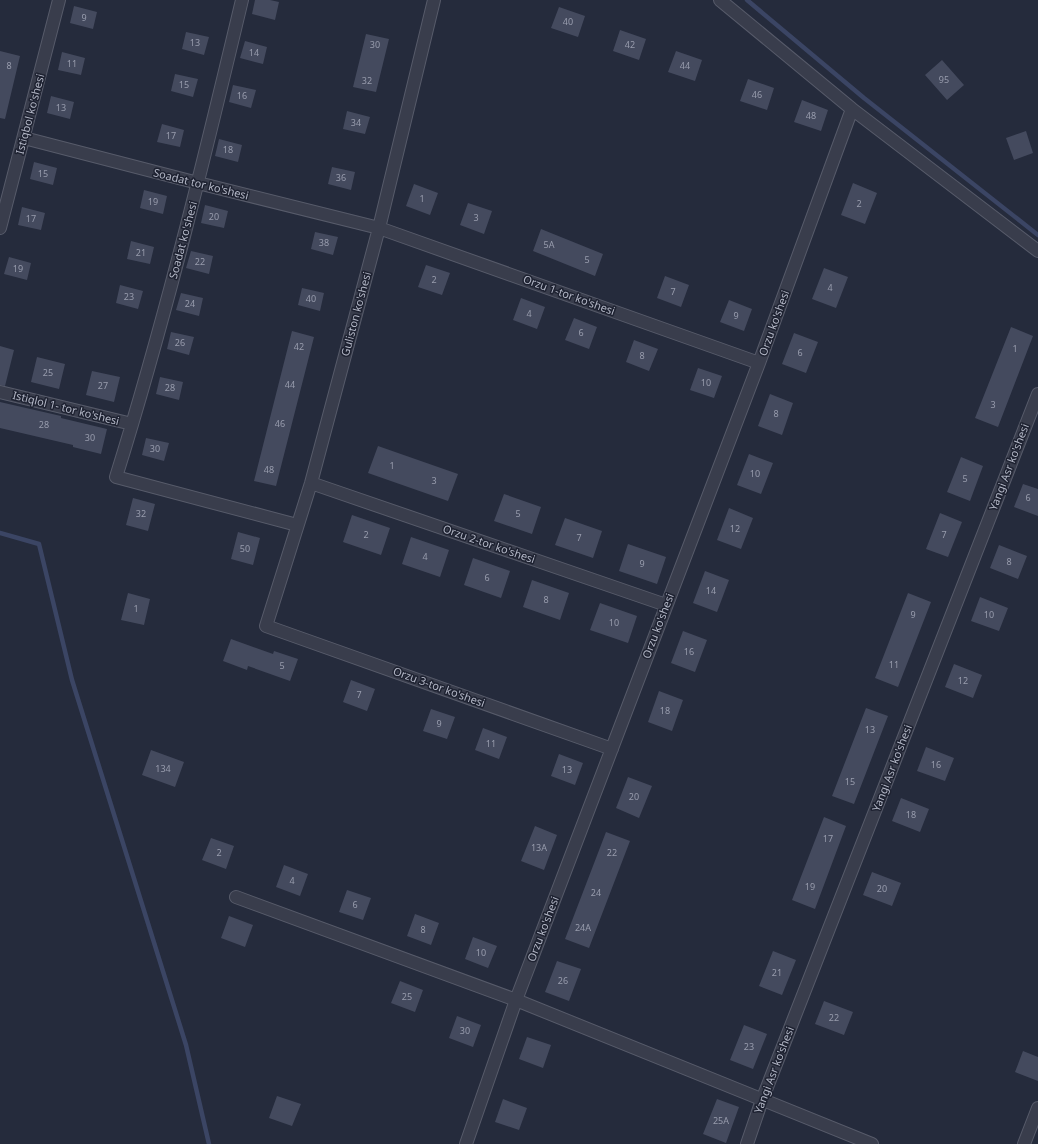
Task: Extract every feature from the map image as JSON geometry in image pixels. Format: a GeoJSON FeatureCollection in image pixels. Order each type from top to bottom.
{"type":"FeatureCollection","features":[{"type":"Feature","properties":{"kind":"street","name":"Istiqbol ko'shesi"},"geometry":{"type":"LineString","coordinates":[[0,228],[59,0]]}},
{"type":"Feature","properties":{"kind":"street","name":"Soadat ko'shesi"},"geometry":{"type":"LineString","coordinates":[[242,0],[198,183],[116,477],[297,525]]}},
{"type":"Feature","properties":{"kind":"street","name":"Guliston ko'shesi"},"geometry":{"type":"LineString","coordinates":[[266,626],[311,483],[379,228],[434,0]]}},
{"type":"Feature","properties":{"kind":"street"},"geometry":{"type":"LineString","coordinates":[[720,0],[852,109],[1038,251]]}},
{"type":"Feature","properties":{"kind":"street","name":"Orzu ko'shesi"},"geometry":{"type":"LineString","coordinates":[[466,1144],[516,1000],[759,363],[852,109]]}},
{"type":"Feature","properties":{"kind":"street","name":"Soadat tor ko'shesi"},"geometry":{"type":"LineString","coordinates":[[24,138],[379,228]]}},
{"type":"Feature","properties":{"kind":"street","name":"Orzu 1-tor ko'shesi"},"geometry":{"type":"LineString","coordinates":[[379,228],[759,363]]}},
{"type":"Feature","properties":{"kind":"street","name":"Istiqlol 1- tor ko'shesi"},"geometry":{"type":"LineString","coordinates":[[0,392],[132,424]]}},
{"type":"Feature","properties":{"kind":"street","name":"Yangi Asr ko'shesi"},"geometry":{"type":"LineString","coordinates":[[747,1144],[762,1100],[1038,394]]}},
{"type":"Feature","properties":{"kind":"street","name":"Orzu 2-tor ko'shesi"},"geometry":{"type":"LineString","coordinates":[[311,483],[666,605]]}},
{"type":"Feature","properties":{"kind":"street","name":"Orzu 3-tor ko'shesi"},"geometry":{"type":"LineString","coordinates":[[266,626],[612,749]]}},
{"type":"Feature","properties":{"kind":"street"},"geometry":{"type":"LineString","coordinates":[[236,897],[516,1000],[872,1144]]}},
{"type":"Feature","properties":{"kind":"street"},"geometry":{"type":"LineString","coordinates":[[1024,1144],[1038,1108]]}},
{"type":"Feature","properties":{"kind":"building"},"geometry":{"type":"Polygon","coordinates":[[[255,0],[270,0],[279,2],[275,20],[252,14],[255,0]]]}},
{"type":"Feature","properties":{"kind":"building"},"geometry":{"type":"Polygon","coordinates":[[[74,6],[97,12],[93,29],[70,23],[74,6]]]}},
{"type":"Feature","properties":{"kind":"building"},"geometry":{"type":"Polygon","coordinates":[[[559,7],[585,16],[578,37],[551,28],[559,7]]]}},
{"type":"Feature","properties":{"kind":"building"},"geometry":{"type":"Polygon","coordinates":[[[620,30],[646,39],[639,60],[613,51],[620,30]]]}},
{"type":"Feature","properties":{"kind":"building"},"geometry":{"type":"Polygon","coordinates":[[[186,32],[209,37],[204,55],[182,49],[186,32]]]}},
{"type":"Feature","properties":{"kind":"building"},"geometry":{"type":"Polygon","coordinates":[[[366,34],[389,39],[376,92],[353,87],[366,34]]]}},
{"type":"Feature","properties":{"kind":"building"},"geometry":{"type":"Polygon","coordinates":[[[245,41],[267,47],[263,64],[240,58],[245,41]]]}},
{"type":"Feature","properties":{"kind":"building"},"geometry":{"type":"Polygon","coordinates":[[[0,51],[20,56],[5,119],[0,118],[0,51]]]}},
{"type":"Feature","properties":{"kind":"building"},"geometry":{"type":"Polygon","coordinates":[[[676,51],[702,60],[695,81],[668,72],[676,51]]]}},
{"type":"Feature","properties":{"kind":"building"},"geometry":{"type":"Polygon","coordinates":[[[62,52],[85,58],[81,75],[58,70],[62,52]]]}},
{"type":"Feature","properties":{"kind":"building"},"geometry":{"type":"Polygon","coordinates":[[[942,60],[964,85],[947,100],[925,75],[942,60]]]}},
{"type":"Feature","properties":{"kind":"building"},"geometry":{"type":"Polygon","coordinates":[[[175,74],[198,79],[193,97],[171,91],[175,74]]]}},
{"type":"Feature","properties":{"kind":"building"},"geometry":{"type":"Polygon","coordinates":[[[748,79],[774,88],[767,110],[740,101],[748,79]]]}},
{"type":"Feature","properties":{"kind":"building"},"geometry":{"type":"Polygon","coordinates":[[[233,85],[256,90],[251,108],[229,102],[233,85]]]}},
{"type":"Feature","properties":{"kind":"building"},"geometry":{"type":"Polygon","coordinates":[[[51,96],[74,102],[70,119],[47,113],[51,96]]]}},
{"type":"Feature","properties":{"kind":"building"},"geometry":{"type":"Polygon","coordinates":[[[802,100],[828,110],[821,131],[794,122],[802,100]]]}},
{"type":"Feature","properties":{"kind":"building"},"geometry":{"type":"Polygon","coordinates":[[[347,111],[370,117],[365,134],[343,129],[347,111]]]}},
{"type":"Feature","properties":{"kind":"building"},"geometry":{"type":"Polygon","coordinates":[[[162,124],[184,130],[180,147],[157,142],[162,124]]]}},
{"type":"Feature","properties":{"kind":"building"},"geometry":{"type":"Polygon","coordinates":[[[1026,131],[1033,153],[1014,160],[1006,138],[1026,131]]]}},
{"type":"Feature","properties":{"kind":"building"},"geometry":{"type":"Polygon","coordinates":[[[219,139],[242,145],[238,162],[215,156],[219,139]]]}},
{"type":"Feature","properties":{"kind":"building"},"geometry":{"type":"Polygon","coordinates":[[[34,162],[57,168],[53,185],[30,179],[34,162]]]}},
{"type":"Feature","properties":{"kind":"building"},"geometry":{"type":"Polygon","coordinates":[[[332,167],[355,172],[351,190],[328,184],[332,167]]]}},
{"type":"Feature","properties":{"kind":"building"},"geometry":{"type":"Polygon","coordinates":[[[853,183],[877,193],[865,224],[841,215],[853,183]]]}},
{"type":"Feature","properties":{"kind":"building"},"geometry":{"type":"Polygon","coordinates":[[[414,184],[438,193],[430,215],[406,206],[414,184]]]}},
{"type":"Feature","properties":{"kind":"building"},"geometry":{"type":"Polygon","coordinates":[[[144,190],[167,196],[163,214],[140,208],[144,190]]]}},
{"type":"Feature","properties":{"kind":"building"},"geometry":{"type":"Polygon","coordinates":[[[468,203],[492,211],[484,234],[460,225],[468,203]]]}},
{"type":"Feature","properties":{"kind":"building"},"geometry":{"type":"Polygon","coordinates":[[[205,205],[228,211],[224,228],[201,223],[205,205]]]}},
{"type":"Feature","properties":{"kind":"building"},"geometry":{"type":"Polygon","coordinates":[[[22,207],[45,213],[41,230],[18,225],[22,207]]]}},
{"type":"Feature","properties":{"kind":"building"},"geometry":{"type":"Polygon","coordinates":[[[541,229],[603,254],[595,276],[533,251],[541,229]]]}},
{"type":"Feature","properties":{"kind":"building"},"geometry":{"type":"Polygon","coordinates":[[[315,232],[338,237],[333,255],[311,249],[315,232]]]}},
{"type":"Feature","properties":{"kind":"building"},"geometry":{"type":"Polygon","coordinates":[[[131,241],[154,247],[150,264],[127,259],[131,241]]]}},
{"type":"Feature","properties":{"kind":"building"},"geometry":{"type":"Polygon","coordinates":[[[191,251],[213,256],[209,274],[186,268],[191,251]]]}},
{"type":"Feature","properties":{"kind":"building"},"geometry":{"type":"Polygon","coordinates":[[[9,257],[31,263],[27,280],[4,274],[9,257]]]}},
{"type":"Feature","properties":{"kind":"building"},"geometry":{"type":"Polygon","coordinates":[[[426,265],[450,273],[442,295],[418,287],[426,265]]]}},
{"type":"Feature","properties":{"kind":"building"},"geometry":{"type":"Polygon","coordinates":[[[824,268],[848,277],[836,308],[812,299],[824,268]]]}},
{"type":"Feature","properties":{"kind":"building"},"geometry":{"type":"Polygon","coordinates":[[[665,276],[689,285],[681,307],[657,298],[665,276]]]}},
{"type":"Feature","properties":{"kind":"building"},"geometry":{"type":"Polygon","coordinates":[[[120,285],[143,291],[138,309],[116,303],[120,285]]]}},
{"type":"Feature","properties":{"kind":"building"},"geometry":{"type":"Polygon","coordinates":[[[302,288],[324,293],[320,311],[298,305],[302,288]]]}},
{"type":"Feature","properties":{"kind":"building"},"geometry":{"type":"Polygon","coordinates":[[[181,293],[203,298],[199,316],[176,310],[181,293]]]}},
{"type":"Feature","properties":{"kind":"building"},"geometry":{"type":"Polygon","coordinates":[[[521,298],[545,307],[537,329],[513,320],[521,298]]]}},
{"type":"Feature","properties":{"kind":"building"},"geometry":{"type":"Polygon","coordinates":[[[729,300],[752,309],[744,331],[720,322],[729,300]]]}},
{"type":"Feature","properties":{"kind":"building"},"geometry":{"type":"Polygon","coordinates":[[[574,318],[597,327],[589,349],[565,340],[574,318]]]}},
{"type":"Feature","properties":{"kind":"building"},"geometry":{"type":"Polygon","coordinates":[[[1011,327],[1033,336],[998,427],[975,418],[1011,327]]]}},
{"type":"Feature","properties":{"kind":"building"},"geometry":{"type":"Polygon","coordinates":[[[292,331],[314,337],[276,486],[254,481],[292,331]]]}},
{"type":"Feature","properties":{"kind":"building"},"geometry":{"type":"Polygon","coordinates":[[[171,332],[194,337],[189,355],[167,349],[171,332]]]}},
{"type":"Feature","properties":{"kind":"building"},"geometry":{"type":"Polygon","coordinates":[[[794,333],[818,342],[806,373],[782,364],[794,333]]]}},
{"type":"Feature","properties":{"kind":"building"},"geometry":{"type":"Polygon","coordinates":[[[634,340],[658,349],[649,371],[626,362],[634,340]]]}},
{"type":"Feature","properties":{"kind":"building"},"geometry":{"type":"Polygon","coordinates":[[[0,346],[14,350],[5,386],[0,385],[0,346]]]}},
{"type":"Feature","properties":{"kind":"building"},"geometry":{"type":"Polygon","coordinates":[[[37,357],[65,364],[59,389],[31,382],[37,357]]]}},
{"type":"Feature","properties":{"kind":"building"},"geometry":{"type":"Polygon","coordinates":[[[698,368],[722,376],[714,398],[690,390],[698,368]]]}},
{"type":"Feature","properties":{"kind":"building"},"geometry":{"type":"Polygon","coordinates":[[[92,371],[120,377],[114,402],[86,395],[92,371]]]}},
{"type":"Feature","properties":{"kind":"building"},"geometry":{"type":"Polygon","coordinates":[[[160,377],[183,382],[179,400],[156,394],[160,377]]]}},
{"type":"Feature","properties":{"kind":"building"},"geometry":{"type":"Polygon","coordinates":[[[770,394],[793,403],[782,435],[758,426],[770,394]]]}},
{"type":"Feature","properties":{"kind":"building"},"geometry":{"type":"Polygon","coordinates":[[[0,402],[61,416],[61,418],[107,429],[101,454],[73,447],[73,445],[0,428],[0,402]]]}},
{"type":"Feature","properties":{"kind":"building"},"geometry":{"type":"Polygon","coordinates":[[[146,438],[169,443],[164,461],[142,455],[146,438]]]}},
{"type":"Feature","properties":{"kind":"building"},"geometry":{"type":"Polygon","coordinates":[[[378,446],[458,474],[448,501],[368,473],[378,446]]]}},
{"type":"Feature","properties":{"kind":"building"},"geometry":{"type":"Polygon","coordinates":[[[749,454],[773,463],[761,494],[737,485],[749,454]]]}},
{"type":"Feature","properties":{"kind":"building"},"geometry":{"type":"Polygon","coordinates":[[[961,457],[983,466],[970,501],[947,492],[961,457]]]}},
{"type":"Feature","properties":{"kind":"building"},"geometry":{"type":"Polygon","coordinates":[[[1023,484],[1038,489],[1038,516],[1014,507],[1023,484]]]}},
{"type":"Feature","properties":{"kind":"building"},"geometry":{"type":"Polygon","coordinates":[[[504,494],[541,507],[532,534],[494,521],[504,494]]]}},
{"type":"Feature","properties":{"kind":"building"},"geometry":{"type":"Polygon","coordinates":[[[133,498],[155,504],[148,531],[126,525],[133,498]]]}},
{"type":"Feature","properties":{"kind":"building"},"geometry":{"type":"Polygon","coordinates":[[[729,508],[753,518],[741,549],[717,540],[729,508]]]}},
{"type":"Feature","properties":{"kind":"building"},"geometry":{"type":"Polygon","coordinates":[[[940,513],[962,522],[948,557],[926,549],[940,513]]]}},
{"type":"Feature","properties":{"kind":"building"},"geometry":{"type":"Polygon","coordinates":[[[352,515],[390,528],[381,555],[343,542],[352,515]]]}},
{"type":"Feature","properties":{"kind":"building"},"geometry":{"type":"Polygon","coordinates":[[[565,518],[602,531],[593,558],[555,545],[565,518]]]}},
{"type":"Feature","properties":{"kind":"building"},"geometry":{"type":"Polygon","coordinates":[[[238,532],[260,538],[253,565],[231,559],[238,532]]]}},
{"type":"Feature","properties":{"kind":"building"},"geometry":{"type":"Polygon","coordinates":[[[411,537],[449,550],[440,577],[402,564],[411,537]]]}},
{"type":"Feature","properties":{"kind":"building"},"geometry":{"type":"Polygon","coordinates":[[[628,544],[666,557],[657,584],[619,571],[628,544]]]}},
{"type":"Feature","properties":{"kind":"building"},"geometry":{"type":"Polygon","coordinates":[[[999,545],[1027,556],[1018,579],[990,568],[999,545]]]}},
{"type":"Feature","properties":{"kind":"building"},"geometry":{"type":"Polygon","coordinates":[[[473,558],[510,571],[501,598],[464,585],[473,558]]]}},
{"type":"Feature","properties":{"kind":"building"},"geometry":{"type":"Polygon","coordinates":[[[705,571],[729,580],[717,612],[693,603],[705,571]]]}},
{"type":"Feature","properties":{"kind":"building"},"geometry":{"type":"Polygon","coordinates":[[[532,580],[569,593],[560,620],[523,607],[532,580]]]}},
{"type":"Feature","properties":{"kind":"building"},"geometry":{"type":"Polygon","coordinates":[[[128,593],[150,599],[144,625],[121,620],[128,593]]]}},
{"type":"Feature","properties":{"kind":"building"},"geometry":{"type":"Polygon","coordinates":[[[908,593],[931,602],[898,687],[875,678],[908,593]]]}},
{"type":"Feature","properties":{"kind":"building"},"geometry":{"type":"Polygon","coordinates":[[[980,597],[1008,608],[999,631],[971,621],[980,597]]]}},
{"type":"Feature","properties":{"kind":"building"},"geometry":{"type":"Polygon","coordinates":[[[600,603],[637,616],[628,643],[590,630],[600,603]]]}},
{"type":"Feature","properties":{"kind":"building"},"geometry":{"type":"Polygon","coordinates":[[[683,631],[707,640],[695,672],[671,663],[683,631]]]}},
{"type":"Feature","properties":{"kind":"building"},"geometry":{"type":"Polygon","coordinates":[[[231,639],[273,654],[274,651],[298,659],[290,681],[248,666],[247,670],[223,661],[231,639]]]}},
{"type":"Feature","properties":{"kind":"building"},"geometry":{"type":"Polygon","coordinates":[[[954,664],[982,675],[973,698],[945,687],[954,664]]]}},
{"type":"Feature","properties":{"kind":"building"},"geometry":{"type":"Polygon","coordinates":[[[351,680],[375,689],[367,711],[343,702],[351,680]]]}},
{"type":"Feature","properties":{"kind":"building"},"geometry":{"type":"Polygon","coordinates":[[[659,691],[683,700],[672,731],[648,722],[659,691]]]}},
{"type":"Feature","properties":{"kind":"building"},"geometry":{"type":"Polygon","coordinates":[[[866,708],[888,716],[854,804],[832,796],[866,708]]]}},
{"type":"Feature","properties":{"kind":"building"},"geometry":{"type":"Polygon","coordinates":[[[431,709],[455,717],[447,739],[423,731],[431,709]]]}},
{"type":"Feature","properties":{"kind":"building"},"geometry":{"type":"Polygon","coordinates":[[[483,728],[507,737],[499,759],[475,750],[483,728]]]}},
{"type":"Feature","properties":{"kind":"building"},"geometry":{"type":"Polygon","coordinates":[[[926,747],[954,758],[945,781],[917,771],[926,747]]]}},
{"type":"Feature","properties":{"kind":"building"},"geometry":{"type":"Polygon","coordinates":[[[151,750],[184,762],[175,787],[142,775],[151,750]]]}},
{"type":"Feature","properties":{"kind":"building"},"geometry":{"type":"Polygon","coordinates":[[[559,754],[583,763],[575,785],[551,776],[559,754]]]}},
{"type":"Feature","properties":{"kind":"building"},"geometry":{"type":"Polygon","coordinates":[[[628,777],[652,786],[639,818],[616,808],[628,777]]]}},
{"type":"Feature","properties":{"kind":"building"},"geometry":{"type":"Polygon","coordinates":[[[901,798],[929,809],[920,832],[892,821],[901,798]]]}},
{"type":"Feature","properties":{"kind":"building"},"geometry":{"type":"Polygon","coordinates":[[[824,817],[846,826],[815,909],[792,900],[824,817]]]}},
{"type":"Feature","properties":{"kind":"building"},"geometry":{"type":"Polygon","coordinates":[[[535,826],[557,835],[544,870],[521,861],[535,826]]]}},
{"type":"Feature","properties":{"kind":"building"},"geometry":{"type":"Polygon","coordinates":[[[606,832],[630,841],[589,948],[565,939],[606,832]]]}},
{"type":"Feature","properties":{"kind":"building"},"geometry":{"type":"Polygon","coordinates":[[[211,838],[234,846],[226,869],[202,860],[211,838]]]}},
{"type":"Feature","properties":{"kind":"building"},"geometry":{"type":"Polygon","coordinates":[[[284,865],[308,874],[300,896],[276,887],[284,865]]]}},
{"type":"Feature","properties":{"kind":"building"},"geometry":{"type":"Polygon","coordinates":[[[872,872],[901,883],[892,906],[863,895],[872,872]]]}},
{"type":"Feature","properties":{"kind":"building"},"geometry":{"type":"Polygon","coordinates":[[[347,890],[371,898],[363,920],[339,912],[347,890]]]}},
{"type":"Feature","properties":{"kind":"building"},"geometry":{"type":"Polygon","coordinates":[[[415,914],[439,923],[431,945],[407,936],[415,914]]]}},
{"type":"Feature","properties":{"kind":"building"},"geometry":{"type":"Polygon","coordinates":[[[229,916],[253,925],[245,947],[221,938],[229,916]]]}},
{"type":"Feature","properties":{"kind":"building"},"geometry":{"type":"Polygon","coordinates":[[[473,937],[497,946],[488,968],[465,959],[473,937]]]}},
{"type":"Feature","properties":{"kind":"building"},"geometry":{"type":"Polygon","coordinates":[[[773,951],[796,960],[782,995],[759,986],[773,951]]]}},
{"type":"Feature","properties":{"kind":"building"},"geometry":{"type":"Polygon","coordinates":[[[557,961],[581,969],[569,1001],[545,992],[557,961]]]}},
{"type":"Feature","properties":{"kind":"building"},"geometry":{"type":"Polygon","coordinates":[[[400,981],[423,990],[415,1012],[391,1003],[400,981]]]}},
{"type":"Feature","properties":{"kind":"building"},"geometry":{"type":"Polygon","coordinates":[[[824,1001],[853,1012],[844,1035],[815,1024],[824,1001]]]}},
{"type":"Feature","properties":{"kind":"building"},"geometry":{"type":"Polygon","coordinates":[[[457,1016],[481,1025],[473,1047],[449,1038],[457,1016]]]}},
{"type":"Feature","properties":{"kind":"building"},"geometry":{"type":"Polygon","coordinates":[[[744,1025],[767,1034],[753,1069],[730,1060],[744,1025]]]}},
{"type":"Feature","properties":{"kind":"building"},"geometry":{"type":"Polygon","coordinates":[[[527,1037],[551,1045],[543,1068],[519,1059],[527,1037]]]}},
{"type":"Feature","properties":{"kind":"building"},"geometry":{"type":"Polygon","coordinates":[[[1023,1051],[1038,1057],[1038,1081],[1015,1072],[1023,1051]]]}},
{"type":"Feature","properties":{"kind":"building"},"geometry":{"type":"Polygon","coordinates":[[[277,1096],[301,1104],[292,1126],[269,1118],[277,1096]]]}},
{"type":"Feature","properties":{"kind":"building"},"geometry":{"type":"Polygon","coordinates":[[[503,1099],[527,1108],[519,1130],[495,1122],[503,1099]]]}},
{"type":"Feature","properties":{"kind":"building"},"geometry":{"type":"Polygon","coordinates":[[[717,1099],[739,1107],[726,1143],[703,1134],[717,1099]]]}},
{"type":"Feature","properties":{"kind":"waterway"},"geometry":{"type":"LineString","coordinates":[[747,0],[864,98],[1038,235]]}},
{"type":"Feature","properties":{"kind":"waterway"},"geometry":{"type":"LineString","coordinates":[[0,533],[39,544],[72,680],[186,1045],[209,1144]]}}]}
